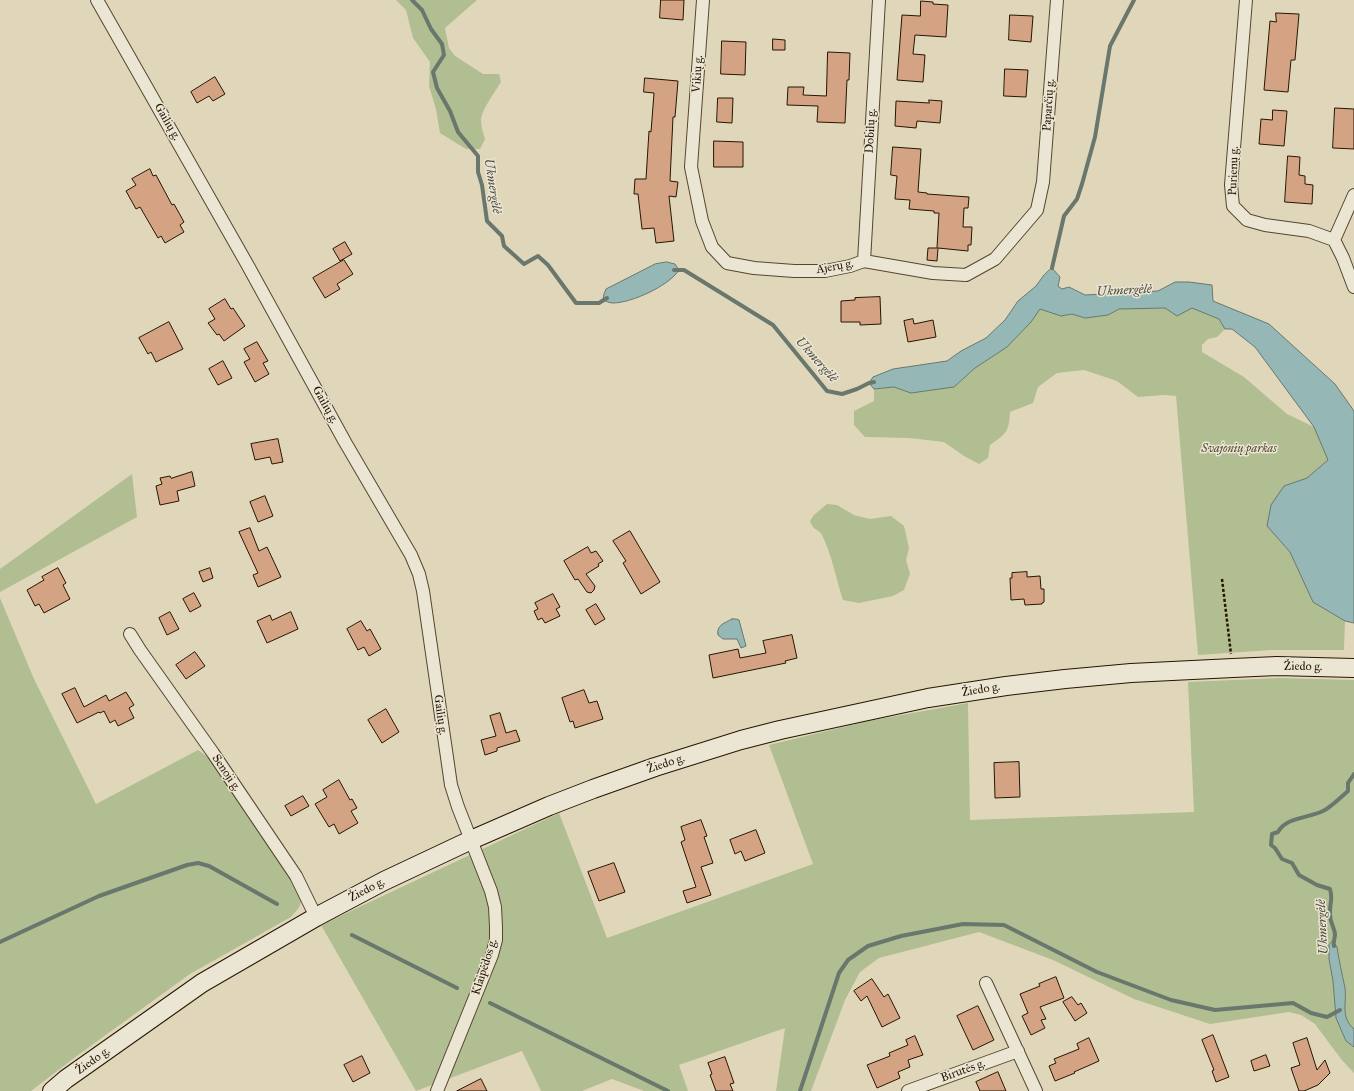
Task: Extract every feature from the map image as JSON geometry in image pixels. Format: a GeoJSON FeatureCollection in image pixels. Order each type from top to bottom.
{"type":"FeatureCollection","features":[{"type":"Feature","properties":{"kind":"street","name":"Gailių g."},"geometry":{"type":"LineString","coordinates":[[97,0],[238,248],[345,442],[411,555],[419,574],[423,591],[451,785],[471,840]]}},
{"type":"Feature","properties":{"kind":"street","name":"Vikių g."},"geometry":{"type":"LineString","coordinates":[[692,149],[703,0]]}},
{"type":"Feature","properties":{"kind":"street","name":"Dobilų g."},"geometry":{"type":"LineString","coordinates":[[864,261],[879,0]]}},
{"type":"Feature","properties":{"kind":"street","name":"Paparčių g."},"geometry":{"type":"LineString","coordinates":[[1037,210],[1043,182],[1057,0]]}},
{"type":"Feature","properties":{"kind":"street","name":"Purienų g."},"geometry":{"type":"LineString","coordinates":[[1246,0],[1231,185],[1233,206],[1247,220],[1265,225],[1308,231],[1334,240]]}},
{"type":"Feature","properties":{"kind":"street","name":"Ajerų g."},"geometry":{"type":"LineString","coordinates":[[692,149],[691,167],[702,221],[712,247],[727,263],[754,268],[794,271],[825,271],[850,266],[864,261],[933,273],[966,275],[995,259],[1037,210]]}},
{"type":"Feature","properties":{"kind":"street"},"geometry":{"type":"LineString","coordinates":[[1354,195],[1334,240],[1343,258],[1354,287]]}},
{"type":"Feature","properties":{"kind":"street","name":"Senoji g."},"geometry":{"type":"LineString","coordinates":[[130,634],[296,876],[316,917]]}},
{"type":"Feature","properties":{"kind":"street","name":"Žiedo g."},"geometry":{"type":"LineString","coordinates":[[52,1091],[202,983],[316,917],[390,878],[471,840],[549,806],[655,767],[780,730],[928,698],[1006,686],[1131,673],[1277,666],[1354,668]]}},
{"type":"Feature","properties":{"kind":"street","name":"Klaipėdos g."},"geometry":{"type":"LineString","coordinates":[[437,1091],[482,982],[496,940],[495,907],[491,891],[471,840]]}},
{"type":"Feature","properties":{"kind":"street"},"geometry":{"type":"LineString","coordinates":[[986,983],[1036,1091]]}},
{"type":"Feature","properties":{"kind":"street","name":"Birutės g."},"geometry":{"type":"LineString","coordinates":[[908,1091],[1018,1051]]}},
{"type":"Feature","properties":{"kind":"path"},"geometry":{"type":"LineString","coordinates":[[1222,579],[1231,650]]}},
{"type":"Feature","properties":{"kind":"green space"},"geometry":{"type":"Polygon","coordinates":[[[396,0],[477,0],[445,28],[449,48],[455,56],[483,74],[499,74],[501,82],[486,106],[482,116],[481,125],[485,139],[480,149],[466,149],[440,133],[436,109],[429,86],[430,62],[413,38],[406,10],[396,0]]]}},
{"type":"Feature","properties":{"kind":"green space","name":"Svajonių parkas"},"geometry":{"type":"Polygon","coordinates":[[[1165,308],[1177,316],[1192,308],[1219,319],[1225,329],[1217,337],[1208,339],[1202,345],[1202,352],[1244,377],[1287,414],[1314,427],[1328,460],[1307,478],[1284,486],[1267,526],[1290,552],[1313,602],[1345,621],[1344,650],[1271,650],[1198,655],[1176,396],[1163,395],[1138,397],[1117,381],[1084,370],[1057,373],[1038,387],[1033,403],[1010,412],[1009,424],[1006,432],[990,445],[988,458],[979,464],[964,456],[944,442],[909,438],[865,437],[854,425],[854,411],[874,401],[874,389],[894,387],[911,393],[954,387],[975,368],[1007,347],[1031,322],[1040,309],[1061,316],[1072,314],[1085,318],[1108,315],[1119,309],[1165,308]]]}},
{"type":"Feature","properties":{"kind":"green space"},"geometry":{"type":"Polygon","coordinates":[[[132,474],[137,517],[0,592],[0,569],[132,474]]]}},
{"type":"Feature","properties":{"kind":"green space"},"geometry":{"type":"Polygon","coordinates":[[[827,504],[837,505],[854,515],[870,519],[891,516],[904,526],[909,548],[906,560],[910,574],[904,590],[893,596],[859,603],[843,600],[822,535],[813,527],[810,521],[814,515],[827,504]]]}},
{"type":"Feature","properties":{"kind":"green space"},"geometry":{"type":"Polygon","coordinates":[[[0,598],[34,679],[96,804],[198,750],[215,762],[301,894],[299,907],[291,917],[190,974],[31,1091],[0,1091],[0,598]]]}},
{"type":"Feature","properties":{"kind":"green space"},"geometry":{"type":"Polygon","coordinates":[[[1279,678],[1354,680],[1354,1029],[1347,1020],[1345,1010],[1345,988],[1337,947],[1333,941],[1329,945],[1329,959],[1333,981],[1336,1018],[1346,1041],[1354,1047],[1354,1073],[1341,1059],[1315,1024],[1301,1015],[1289,1012],[1210,1024],[1134,999],[1053,960],[979,932],[879,958],[860,972],[845,1000],[811,1091],[776,1091],[785,1028],[679,1065],[688,1091],[644,1091],[612,1079],[582,1091],[541,1091],[522,1051],[416,1091],[321,925],[559,813],[607,938],[813,864],[769,745],[868,721],[968,703],[970,820],[1194,812],[1188,682],[1279,678]]]}},
{"type":"Feature","properties":{"kind":"water"},"geometry":{"type":"Polygon","coordinates":[[[667,262],[675,264],[679,270],[667,282],[639,297],[630,300],[612,303],[603,300],[606,289],[655,264],[667,262]]]}},
{"type":"Feature","properties":{"kind":"water"},"geometry":{"type":"Polygon","coordinates":[[[1052,268],[1060,277],[1058,286],[1062,289],[1069,287],[1085,295],[1158,291],[1175,282],[1212,285],[1213,301],[1269,324],[1335,384],[1354,411],[1354,623],[1345,621],[1313,602],[1290,552],[1267,526],[1271,505],[1284,486],[1307,478],[1328,460],[1314,427],[1255,347],[1232,329],[1225,329],[1219,319],[1192,308],[1177,316],[1165,308],[1119,309],[1108,315],[1085,318],[1072,314],[1061,316],[1040,309],[1031,322],[1007,347],[975,368],[954,387],[911,393],[894,387],[874,389],[869,383],[873,377],[893,369],[947,361],[961,351],[986,338],[1005,320],[1018,301],[1036,286],[1044,275],[1052,268]]]}},
{"type":"Feature","properties":{"kind":"water"},"geometry":{"type":"Polygon","coordinates":[[[732,619],[739,620],[746,646],[741,648],[737,639],[723,639],[718,635],[718,629],[724,623],[732,619]]]}},
{"type":"Feature","properties":{"kind":"water"},"geometry":{"type":"Polygon","coordinates":[[[1333,941],[1337,947],[1345,988],[1345,1010],[1347,1020],[1354,1029],[1354,1047],[1346,1041],[1336,1018],[1333,981],[1329,959],[1329,945],[1333,941]]]}},
{"type":"Feature","properties":{"kind":"building"},"geometry":{"type":"Polygon","coordinates":[[[661,0],[684,0],[683,20],[660,18],[661,0]]]}},
{"type":"Feature","properties":{"kind":"building"},"geometry":{"type":"Polygon","coordinates":[[[921,1],[933,2],[933,4],[948,5],[946,37],[915,35],[913,54],[925,55],[923,82],[897,80],[902,15],[920,16],[921,1]]]}},
{"type":"Feature","properties":{"kind":"building"},"geometry":{"type":"Polygon","coordinates":[[[1276,13],[1299,14],[1295,60],[1291,60],[1288,92],[1264,90],[1270,21],[1276,22],[1276,13]]]}},
{"type":"Feature","properties":{"kind":"building"},"geometry":{"type":"Polygon","coordinates":[[[1010,15],[1033,16],[1031,42],[1009,40],[1010,15]]]}},
{"type":"Feature","properties":{"kind":"building"},"geometry":{"type":"Polygon","coordinates":[[[773,39],[785,40],[785,50],[773,50],[773,39]]]}},
{"type":"Feature","properties":{"kind":"building"},"geometry":{"type":"Polygon","coordinates":[[[722,41],[746,42],[745,75],[721,74],[722,41]]]}},
{"type":"Feature","properties":{"kind":"building"},"geometry":{"type":"Polygon","coordinates":[[[828,52],[850,53],[845,123],[817,122],[818,106],[787,105],[788,87],[804,87],[803,95],[826,96],[828,52]]]}},
{"type":"Feature","properties":{"kind":"building"},"geometry":{"type":"Polygon","coordinates":[[[1005,69],[1028,70],[1026,97],[1004,96],[1005,69]]]}},
{"type":"Feature","properties":{"kind":"building"},"geometry":{"type":"Polygon","coordinates":[[[215,77],[225,94],[213,101],[209,96],[197,103],[191,92],[215,77]]]}},
{"type":"Feature","properties":{"kind":"building"},"geometry":{"type":"Polygon","coordinates":[[[645,78],[678,81],[675,117],[673,117],[670,181],[678,182],[676,197],[669,196],[674,241],[656,243],[654,228],[642,229],[638,194],[634,194],[635,179],[646,179],[649,131],[651,132],[654,93],[644,92],[645,78]]]}},
{"type":"Feature","properties":{"kind":"building"},"geometry":{"type":"Polygon","coordinates":[[[718,98],[733,98],[732,123],[717,122],[718,98]]]}},
{"type":"Feature","properties":{"kind":"building"},"geometry":{"type":"Polygon","coordinates":[[[929,100],[942,101],[940,123],[917,121],[916,128],[895,126],[896,101],[929,103],[929,100]]]}},
{"type":"Feature","properties":{"kind":"building"},"geometry":{"type":"Polygon","coordinates":[[[1335,108],[1354,109],[1354,149],[1333,148],[1335,108]]]}},
{"type":"Feature","properties":{"kind":"building"},"geometry":{"type":"Polygon","coordinates":[[[1273,110],[1287,111],[1284,146],[1259,144],[1261,119],[1272,120],[1273,110]]]}},
{"type":"Feature","properties":{"kind":"building"},"geometry":{"type":"Polygon","coordinates":[[[714,141],[743,142],[743,167],[714,167],[714,141]]]}},
{"type":"Feature","properties":{"kind":"building"},"geometry":{"type":"Polygon","coordinates":[[[893,147],[921,149],[918,192],[969,197],[968,208],[964,208],[963,227],[972,227],[971,245],[968,245],[968,251],[938,248],[937,261],[927,260],[928,248],[937,248],[939,213],[934,213],[934,211],[909,209],[910,200],[895,199],[897,176],[891,175],[893,147]]]}},
{"type":"Feature","properties":{"kind":"building"},"geometry":{"type":"Polygon","coordinates":[[[1288,156],[1300,157],[1299,175],[1305,176],[1305,184],[1313,185],[1312,204],[1285,202],[1288,156]]]}},
{"type":"Feature","properties":{"kind":"building"},"geometry":{"type":"Polygon","coordinates":[[[150,169],[153,176],[156,175],[172,205],[174,204],[184,222],[180,225],[184,232],[165,243],[161,236],[158,238],[140,207],[136,209],[126,191],[136,185],[132,179],[150,169]]]}},
{"type":"Feature","properties":{"kind":"building"},"geometry":{"type":"Polygon","coordinates":[[[345,242],[352,254],[340,261],[333,249],[345,242]]]}},
{"type":"Feature","properties":{"kind":"building"},"geometry":{"type":"Polygon","coordinates":[[[344,260],[353,274],[337,284],[340,289],[325,298],[313,278],[344,260]]]}},
{"type":"Feature","properties":{"kind":"building"},"geometry":{"type":"Polygon","coordinates":[[[880,297],[881,324],[860,325],[860,322],[841,322],[841,301],[855,300],[855,298],[880,297]]]}},
{"type":"Feature","properties":{"kind":"building"},"geometry":{"type":"Polygon","coordinates":[[[225,299],[245,326],[224,341],[219,334],[217,335],[208,323],[215,319],[209,309],[225,299]]]}},
{"type":"Feature","properties":{"kind":"building"},"geometry":{"type":"Polygon","coordinates":[[[913,319],[914,324],[933,320],[936,337],[908,342],[904,321],[913,319]]]}},
{"type":"Feature","properties":{"kind":"building"},"geometry":{"type":"Polygon","coordinates":[[[169,322],[183,349],[156,362],[151,352],[148,354],[139,338],[169,322]]]}},
{"type":"Feature","properties":{"kind":"building"},"geometry":{"type":"Polygon","coordinates":[[[257,342],[268,361],[263,363],[269,374],[255,382],[244,362],[250,359],[244,349],[257,342]]]}},
{"type":"Feature","properties":{"kind":"building"},"geometry":{"type":"Polygon","coordinates":[[[223,361],[232,378],[218,385],[209,369],[223,361]]]}},
{"type":"Feature","properties":{"kind":"building"},"geometry":{"type":"Polygon","coordinates":[[[278,439],[283,462],[272,464],[270,457],[255,460],[251,444],[278,439]]]}},
{"type":"Feature","properties":{"kind":"building"},"geometry":{"type":"Polygon","coordinates":[[[192,472],[195,486],[177,491],[179,501],[160,505],[156,486],[162,484],[160,478],[170,476],[171,478],[192,472]]]}},
{"type":"Feature","properties":{"kind":"building"},"geometry":{"type":"Polygon","coordinates":[[[265,496],[273,516],[258,522],[250,502],[265,496]]]}},
{"type":"Feature","properties":{"kind":"building"},"geometry":{"type":"Polygon","coordinates":[[[250,528],[259,551],[267,547],[281,577],[258,587],[253,575],[258,573],[239,532],[250,528]]]}},
{"type":"Feature","properties":{"kind":"building"},"geometry":{"type":"Polygon","coordinates":[[[630,531],[660,582],[641,594],[623,563],[626,561],[613,541],[630,531]]]}},
{"type":"Feature","properties":{"kind":"building"},"geometry":{"type":"Polygon","coordinates":[[[588,547],[591,553],[596,551],[603,561],[598,564],[599,566],[586,574],[595,586],[591,593],[587,592],[578,579],[575,580],[564,561],[588,547]]]}},
{"type":"Feature","properties":{"kind":"building"},"geometry":{"type":"Polygon","coordinates":[[[58,568],[66,583],[63,585],[70,599],[44,613],[39,604],[35,606],[27,590],[44,580],[42,577],[58,568]]]}},
{"type":"Feature","properties":{"kind":"building"},"geometry":{"type":"Polygon","coordinates":[[[210,568],[213,578],[203,582],[199,572],[210,568]]]}},
{"type":"Feature","properties":{"kind":"building"},"geometry":{"type":"Polygon","coordinates":[[[1027,572],[1027,577],[1040,576],[1041,589],[1044,589],[1044,602],[1042,604],[1025,605],[1024,599],[1011,600],[1010,578],[1012,578],[1012,573],[1027,572]]]}},
{"type":"Feature","properties":{"kind":"building"},"geometry":{"type":"Polygon","coordinates":[[[194,593],[201,606],[190,612],[183,599],[194,593]]]}},
{"type":"Feature","properties":{"kind":"building"},"geometry":{"type":"Polygon","coordinates":[[[553,594],[560,607],[556,609],[560,616],[545,623],[542,618],[538,620],[534,611],[538,609],[535,603],[553,594]]]}},
{"type":"Feature","properties":{"kind":"building"},"geometry":{"type":"Polygon","coordinates":[[[596,604],[605,619],[595,625],[586,610],[596,604]]]}},
{"type":"Feature","properties":{"kind":"building"},"geometry":{"type":"Polygon","coordinates":[[[170,612],[179,629],[167,635],[159,618],[170,612]]]}},
{"type":"Feature","properties":{"kind":"building"},"geometry":{"type":"Polygon","coordinates":[[[291,612],[298,629],[267,643],[257,621],[270,615],[272,620],[291,612]]]}},
{"type":"Feature","properties":{"kind":"building"},"geometry":{"type":"Polygon","coordinates":[[[361,621],[367,631],[370,629],[381,649],[369,656],[364,647],[358,650],[347,629],[361,621]]]}},
{"type":"Feature","properties":{"kind":"building"},"geometry":{"type":"Polygon","coordinates":[[[792,635],[797,658],[785,661],[786,663],[713,678],[709,655],[738,649],[740,658],[766,653],[763,641],[792,635]]]}},
{"type":"Feature","properties":{"kind":"building"},"geometry":{"type":"Polygon","coordinates":[[[195,652],[205,666],[186,679],[176,665],[195,652]]]}},
{"type":"Feature","properties":{"kind":"building"},"geometry":{"type":"Polygon","coordinates":[[[75,688],[84,707],[106,695],[109,701],[126,692],[134,705],[129,708],[134,718],[118,726],[115,720],[110,723],[104,711],[77,723],[62,694],[75,688]]]}},
{"type":"Feature","properties":{"kind":"building"},"geometry":{"type":"Polygon","coordinates":[[[584,690],[589,703],[597,701],[603,719],[575,728],[573,721],[570,722],[562,698],[584,690]]]}},
{"type":"Feature","properties":{"kind":"building"},"geometry":{"type":"Polygon","coordinates":[[[386,709],[399,732],[382,743],[368,720],[386,709]]]}},
{"type":"Feature","properties":{"kind":"building"},"geometry":{"type":"Polygon","coordinates":[[[500,713],[506,733],[516,730],[520,741],[497,748],[497,751],[485,755],[481,740],[496,736],[490,716],[500,713]]]}},
{"type":"Feature","properties":{"kind":"building"},"geometry":{"type":"Polygon","coordinates":[[[1019,762],[1020,797],[995,798],[994,763],[1019,762]]]}},
{"type":"Feature","properties":{"kind":"building"},"geometry":{"type":"Polygon","coordinates":[[[339,780],[350,800],[352,799],[357,808],[351,811],[358,823],[339,834],[334,824],[329,827],[315,804],[327,797],[323,790],[339,780]]]}},
{"type":"Feature","properties":{"kind":"building"},"geometry":{"type":"Polygon","coordinates":[[[303,796],[309,806],[291,816],[285,806],[303,796]]]}},
{"type":"Feature","properties":{"kind":"building"},"geometry":{"type":"Polygon","coordinates":[[[701,820],[707,836],[704,837],[713,863],[701,867],[711,895],[687,903],[683,891],[696,887],[681,842],[685,840],[681,827],[701,820]]]}},
{"type":"Feature","properties":{"kind":"building"},"geometry":{"type":"Polygon","coordinates":[[[756,830],[765,853],[745,861],[741,851],[735,854],[730,840],[756,830]]]}},
{"type":"Feature","properties":{"kind":"building"},"geometry":{"type":"Polygon","coordinates":[[[614,863],[625,892],[599,901],[588,872],[614,863]]]}},
{"type":"Feature","properties":{"kind":"building"},"geometry":{"type":"Polygon","coordinates":[[[1056,977],[1064,998],[1040,1007],[1046,1019],[1041,1020],[1045,1028],[1031,1035],[1022,1016],[1028,1013],[1020,994],[1040,986],[1039,984],[1056,977]]]}},
{"type":"Feature","properties":{"kind":"building"},"geometry":{"type":"Polygon","coordinates":[[[872,979],[884,997],[888,994],[900,1018],[882,1027],[867,996],[861,1001],[854,991],[872,979]]]}},
{"type":"Feature","properties":{"kind":"building"},"geometry":{"type":"Polygon","coordinates":[[[1072,997],[1078,1005],[1081,1003],[1087,1013],[1075,1021],[1063,1002],[1072,997]]]}},
{"type":"Feature","properties":{"kind":"building"},"geometry":{"type":"Polygon","coordinates":[[[978,1006],[994,1040],[973,1050],[957,1016],[978,1006]]]}},
{"type":"Feature","properties":{"kind":"building"},"geometry":{"type":"Polygon","coordinates":[[[1213,1035],[1229,1077],[1216,1082],[1212,1071],[1214,1070],[1202,1040],[1213,1035]]]}},
{"type":"Feature","properties":{"kind":"building"},"geometry":{"type":"Polygon","coordinates":[[[915,1036],[923,1055],[908,1060],[910,1067],[898,1072],[900,1078],[877,1088],[867,1065],[890,1056],[889,1053],[908,1045],[906,1040],[915,1036]]]}},
{"type":"Feature","properties":{"kind":"building"},"geometry":{"type":"Polygon","coordinates":[[[1089,1038],[1099,1061],[1055,1081],[1049,1066],[1056,1063],[1054,1059],[1079,1049],[1077,1044],[1089,1038]]]}},
{"type":"Feature","properties":{"kind":"building"},"geometry":{"type":"Polygon","coordinates":[[[1307,1038],[1317,1070],[1325,1060],[1330,1073],[1318,1085],[1304,1091],[1299,1091],[1291,1068],[1300,1065],[1293,1043],[1307,1038]]]}},
{"type":"Feature","properties":{"kind":"building"},"geometry":{"type":"Polygon","coordinates":[[[1266,1055],[1270,1066],[1254,1071],[1251,1061],[1266,1055]]]}},
{"type":"Feature","properties":{"kind":"building"},"geometry":{"type":"Polygon","coordinates":[[[362,1056],[370,1073],[353,1082],[344,1065],[362,1056]]]}},
{"type":"Feature","properties":{"kind":"building"},"geometry":{"type":"Polygon","coordinates":[[[725,1057],[734,1083],[730,1084],[733,1091],[716,1091],[710,1075],[712,1074],[708,1063],[725,1057]]]}},
{"type":"Feature","properties":{"kind":"building"},"geometry":{"type":"Polygon","coordinates":[[[998,1072],[1006,1091],[980,1091],[976,1082],[998,1072]]]}},
{"type":"Feature","properties":{"kind":"building"},"geometry":{"type":"Polygon","coordinates":[[[481,1079],[487,1091],[457,1091],[481,1079]]]}},
{"type":"Feature","properties":{"kind":"waterway","name":"Ukmergėlė"},"geometry":{"type":"LineString","coordinates":[[412,0],[422,10],[431,29],[442,44],[444,55],[433,72],[437,88],[450,111],[458,132],[478,156],[478,172],[482,185],[487,221],[502,236],[504,246],[524,264],[538,256],[548,265],[576,303],[599,303],[607,298]]}},
{"type":"Feature","properties":{"kind":"waterway"},"geometry":{"type":"LineString","coordinates":[[1052,268],[1064,216],[1077,199],[1095,137],[1110,46],[1134,0]]}},
{"type":"Feature","properties":{"kind":"waterway","name":"Ukmergėlė"},"geometry":{"type":"LineString","coordinates":[[674,270],[684,270],[773,325],[827,391],[842,394],[874,382]]}},
{"type":"Feature","properties":{"kind":"waterway","name":"Ukmergėlė"},"geometry":{"type":"LineString","coordinates":[[1334,946],[1335,934],[1330,915],[1330,889],[1317,885],[1299,875],[1292,863],[1282,859],[1275,848],[1271,845],[1272,834],[1278,832],[1286,823],[1323,811],[1329,807],[1348,791],[1348,783],[1354,774]]}},
{"type":"Feature","properties":{"kind":"waterway"},"geometry":{"type":"LineString","coordinates":[[0,942],[99,896],[187,865],[198,863],[209,866],[277,904]]}},
{"type":"Feature","properties":{"kind":"waterway"},"geometry":{"type":"LineString","coordinates":[[800,1091],[839,973],[848,960],[868,946],[901,936],[963,924],[1004,925],[1097,972],[1171,1000],[1215,1010],[1293,1003],[1311,1013],[1327,1017],[1340,1010]]}},
{"type":"Feature","properties":{"kind":"waterway"},"geometry":{"type":"LineString","coordinates":[[352,935],[457,988]]}},
{"type":"Feature","properties":{"kind":"waterway"},"geometry":{"type":"LineString","coordinates":[[490,1003],[668,1091]]}}]}
